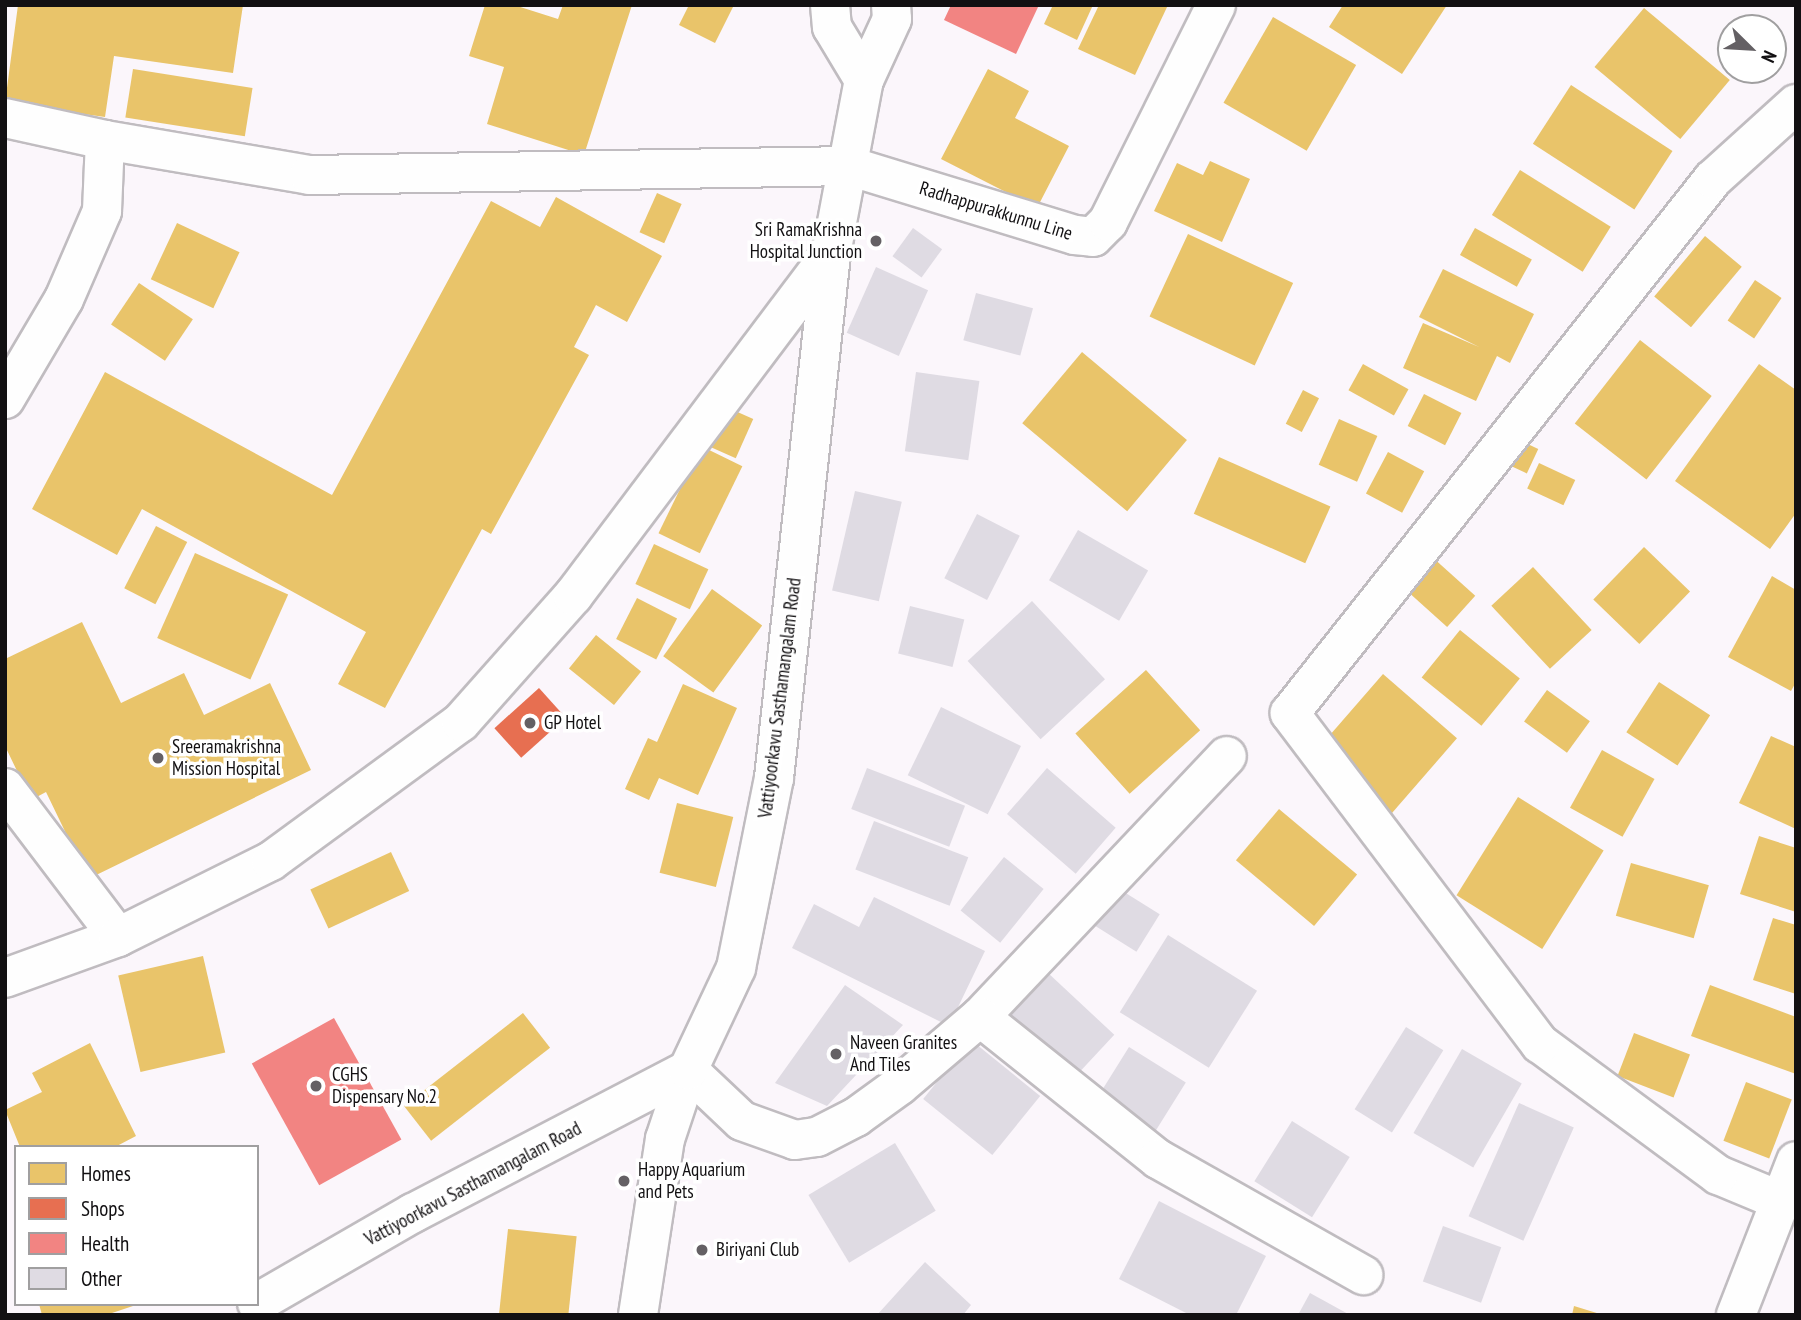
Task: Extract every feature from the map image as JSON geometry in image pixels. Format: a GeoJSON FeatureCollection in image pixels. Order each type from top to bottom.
{"type":"FeatureCollection","features":[{"type":"Feature","properties":{"kind":"street"},"geometry":{"type":"LineString","coordinates":[[830,5],[832,27],[864,80]]}},
{"type":"Feature","properties":{"kind":"street","name":"Vattiyoorkavu Sasthamangalam Road"},"geometry":{"type":"LineString","coordinates":[[259,1302],[414,1213],[688,1070],[736,968],[774,778],[831,254],[864,80],[892,19],[891,5]]}},
{"type":"Feature","properties":{"kind":"street","name":"Radhappurakkunnu Line"},"geometry":{"type":"LineString","coordinates":[[849,166],[1075,236],[1093,237],[1108,222],[1216,5]]}},
{"type":"Feature","properties":{"kind":"street"},"geometry":{"type":"LineString","coordinates":[[1783,1202],[1718,1175],[1540,1044],[1290,713],[1713,179],[1796,104]]}},
{"type":"Feature","properties":{"kind":"street"},"geometry":{"type":"LineString","coordinates":[[5,118],[105,141],[309,175],[849,166]]}},
{"type":"Feature","properties":{"kind":"street"},"geometry":{"type":"LineString","coordinates":[[5,398],[64,299],[102,211],[105,141]]}},
{"type":"Feature","properties":{"kind":"street"},"geometry":{"type":"LineString","coordinates":[[5,978],[118,937],[271,860],[461,722],[573,596],[831,254]]}},
{"type":"Feature","properties":{"kind":"street"},"geometry":{"type":"LineString","coordinates":[[638,1315],[653,1192],[688,1070],[742,1121],[795,1140],[817,1137],[856,1117],[900,1085],[980,1017],[1227,756]]}},
{"type":"Feature","properties":{"kind":"street"},"geometry":{"type":"LineString","coordinates":[[5,788],[118,937]]}},
{"type":"Feature","properties":{"kind":"street"},"geometry":{"type":"LineString","coordinates":[[980,1017],[1158,1159],[1363,1275]]}},
{"type":"Feature","properties":{"kind":"street"},"geometry":{"type":"LineString","coordinates":[[259,1304],[574,1131]]}},
{"type":"Feature","properties":{"kind":"street"},"geometry":{"type":"LineString","coordinates":[[1736,1315],[1783,1202],[1796,1161]]}},
{"type":"Feature","properties":{"kind":"street"},"geometry":{"type":"LineString","coordinates":[[238,1315],[254,1306]]}},
{"type":"Feature","properties":{"kind":"building: Homes"},"geometry":{"type":"Polygon","coordinates":[[[18,5],[243,5],[233,73],[114,56],[105,117],[5,103],[18,5]]]}},
{"type":"Feature","properties":{"kind":"building: Homes"},"geometry":{"type":"Polygon","coordinates":[[[485,5],[514,5],[558,19],[563,5],[632,5],[584,155],[487,124],[504,67],[469,56],[485,5]]]}},
{"type":"Feature","properties":{"kind":"building: Homes"},"geometry":{"type":"Polygon","coordinates":[[[689,5],[734,5],[715,43],[679,25],[689,5]]]}},
{"type":"Feature","properties":{"kind":"building: Homes"},"geometry":{"type":"Polygon","coordinates":[[[1053,5],[1093,5],[1077,40],[1044,24],[1053,5]]]}},
{"type":"Feature","properties":{"kind":"building: Homes"},"geometry":{"type":"Polygon","coordinates":[[[1099,5],[1168,5],[1135,75],[1078,49],[1099,5]]]}},
{"type":"Feature","properties":{"kind":"building: Homes"},"geometry":{"type":"Polygon","coordinates":[[[1343,5],[1447,5],[1402,74],[1329,27],[1343,5]]]}},
{"type":"Feature","properties":{"kind":"building: Homes"},"geometry":{"type":"Polygon","coordinates":[[[1644,8],[1717,69],[1717,84],[1726,84],[1680,139],[1595,67],[1644,8]]]}},
{"type":"Feature","properties":{"kind":"building: Homes"},"geometry":{"type":"Polygon","coordinates":[[[1273,17],[1356,65],[1307,151],[1224,103],[1273,17]]]}},
{"type":"Feature","properties":{"kind":"building: Homes"},"geometry":{"type":"Polygon","coordinates":[[[133,69],[253,88],[245,136],[125,117],[133,69]]]}},
{"type":"Feature","properties":{"kind":"building: Homes"},"geometry":{"type":"Polygon","coordinates":[[[988,69],[1029,91],[1015,118],[1069,146],[1037,208],[941,159],[988,69]]]}},
{"type":"Feature","properties":{"kind":"building: Homes"},"geometry":{"type":"Polygon","coordinates":[[[1571,85],[1672,151],[1634,210],[1533,144],[1571,85]]]}},
{"type":"Feature","properties":{"kind":"building: Homes"},"geometry":{"type":"Polygon","coordinates":[[[1210,161],[1250,179],[1222,242],[1154,211],[1177,163],[1203,175],[1210,161]]]}},
{"type":"Feature","properties":{"kind":"building: Homes"},"geometry":{"type":"Polygon","coordinates":[[[1520,170],[1611,227],[1583,272],[1492,215],[1520,170]]]}},
{"type":"Feature","properties":{"kind":"building: Homes"},"geometry":{"type":"Polygon","coordinates":[[[657,193],[682,204],[664,243],[640,232],[657,193]]]}},
{"type":"Feature","properties":{"kind":"building: Homes"},"geometry":{"type":"Polygon","coordinates":[[[556,197],[662,256],[627,322],[596,305],[574,347],[589,355],[491,534],[482,529],[385,708],[338,684],[366,632],[142,509],[117,555],[32,509],[105,372],[332,495],[491,201],[540,227],[556,197]]]}},
{"type":"Feature","properties":{"kind":"building: Homes"},"geometry":{"type":"Polygon","coordinates":[[[177,223],[240,252],[213,308],[151,279],[177,223]]]}},
{"type":"Feature","properties":{"kind":"building: Homes"},"geometry":{"type":"Polygon","coordinates":[[[1475,228],[1532,260],[1517,287],[1460,255],[1475,228]]]}},
{"type":"Feature","properties":{"kind":"building: Homes"},"geometry":{"type":"Polygon","coordinates":[[[1188,234],[1293,283],[1255,365],[1150,316],[1188,234]]]}},
{"type":"Feature","properties":{"kind":"building: Homes"},"geometry":{"type":"Polygon","coordinates":[[[1705,236],[1742,267],[1691,327],[1654,297],[1705,236]]]}},
{"type":"Feature","properties":{"kind":"building: Homes"},"geometry":{"type":"Polygon","coordinates":[[[1443,269],[1534,314],[1510,363],[1497,356],[1476,401],[1403,368],[1423,323],[1479,347],[1419,317],[1443,269]]]}},
{"type":"Feature","properties":{"kind":"building: Homes"},"geometry":{"type":"Polygon","coordinates":[[[1755,280],[1782,298],[1754,339],[1728,321],[1755,280]]]}},
{"type":"Feature","properties":{"kind":"building: Homes"},"geometry":{"type":"Polygon","coordinates":[[[139,283],[193,319],[165,361],[111,324],[139,283]]]}},
{"type":"Feature","properties":{"kind":"building: Homes"},"geometry":{"type":"Polygon","coordinates":[[[1640,340],[1712,396],[1646,480],[1575,424],[1640,340]]]}},
{"type":"Feature","properties":{"kind":"building: Homes"},"geometry":{"type":"Polygon","coordinates":[[[1082,352],[1187,440],[1127,511],[1022,423],[1082,352]]]}},
{"type":"Feature","properties":{"kind":"building: Homes"},"geometry":{"type":"Polygon","coordinates":[[[1363,364],[1408,389],[1394,415],[1348,390],[1363,364]]]}},
{"type":"Feature","properties":{"kind":"building: Homes"},"geometry":{"type":"Polygon","coordinates":[[[1759,364],[1796,390],[1796,513],[1770,549],[1675,481],[1759,364]]]}},
{"type":"Feature","properties":{"kind":"building: Homes"},"geometry":{"type":"Polygon","coordinates":[[[1303,390],[1319,398],[1302,432],[1286,424],[1303,390]]]}},
{"type":"Feature","properties":{"kind":"building: Homes"},"geometry":{"type":"Polygon","coordinates":[[[1424,394],[1461,413],[1445,445],[1408,426],[1424,394]]]}},
{"type":"Feature","properties":{"kind":"building: Homes"},"geometry":{"type":"Polygon","coordinates":[[[724,406],[753,419],[736,458],[707,445],[724,406]]]}},
{"type":"Feature","properties":{"kind":"building: Homes"},"geometry":{"type":"Polygon","coordinates":[[[1339,419],[1377,436],[1357,482],[1319,465],[1339,419]]]}},
{"type":"Feature","properties":{"kind":"building: Homes"},"geometry":{"type":"Polygon","coordinates":[[[1502,432],[1538,449],[1527,473],[1491,456],[1502,432]]]}},
{"type":"Feature","properties":{"kind":"building: Homes"},"geometry":{"type":"Polygon","coordinates":[[[701,446],[742,466],[700,553],[658,533],[701,446]]]}},
{"type":"Feature","properties":{"kind":"building: Homes"},"geometry":{"type":"Polygon","coordinates":[[[1388,452],[1424,471],[1402,513],[1366,493],[1388,452]]]}},
{"type":"Feature","properties":{"kind":"building: Homes"},"geometry":{"type":"Polygon","coordinates":[[[1219,457],[1330,507],[1305,563],[1194,514],[1219,457]]]}},
{"type":"Feature","properties":{"kind":"building: Homes"},"geometry":{"type":"Polygon","coordinates":[[[1539,463],[1575,480],[1563,505],[1527,488],[1539,463]]]}},
{"type":"Feature","properties":{"kind":"building: Homes"},"geometry":{"type":"Polygon","coordinates":[[[156,526],[187,542],[155,604],[124,588],[156,526]]]}},
{"type":"Feature","properties":{"kind":"building: Homes"},"geometry":{"type":"Polygon","coordinates":[[[654,544],[708,569],[690,609],[635,584],[654,544]]]}},
{"type":"Feature","properties":{"kind":"building: Homes"},"geometry":{"type":"Polygon","coordinates":[[[1421,547],[1475,596],[1447,627],[1393,578],[1421,547]]]}},
{"type":"Feature","properties":{"kind":"building: Homes"},"geometry":{"type":"Polygon","coordinates":[[[1644,547],[1690,591],[1639,644],[1593,600],[1644,547]]]}},
{"type":"Feature","properties":{"kind":"building: Homes"},"geometry":{"type":"Polygon","coordinates":[[[195,553],[288,594],[250,679],[157,638],[195,553]]]}},
{"type":"Feature","properties":{"kind":"building: Homes"},"geometry":{"type":"Polygon","coordinates":[[[1533,567],[1592,630],[1550,669],[1491,606],[1533,567]]]}},
{"type":"Feature","properties":{"kind":"building: Homes"},"geometry":{"type":"Polygon","coordinates":[[[1772,576],[1796,590],[1796,682],[1791,691],[1728,657],[1772,576]]]}},
{"type":"Feature","properties":{"kind":"building: Homes"},"geometry":{"type":"Polygon","coordinates":[[[712,589],[762,625],[713,693],[663,656],[712,589]]]}},
{"type":"Feature","properties":{"kind":"building: Homes"},"geometry":{"type":"Polygon","coordinates":[[[637,598],[677,618],[656,659],[616,639],[637,598]]]}},
{"type":"Feature","properties":{"kind":"building: Homes","name":"Sreeramakrishna Mission Hospital"},"geometry":{"type":"Polygon","coordinates":[[[82,622],[121,703],[184,673],[204,715],[270,683],[311,770],[88,879],[46,792],[31,800],[5,746],[5,659],[82,622]]]}},
{"type":"Feature","properties":{"kind":"building: Homes"},"geometry":{"type":"Polygon","coordinates":[[[1460,630],[1520,678],[1481,726],[1422,677],[1460,630]]]}},
{"type":"Feature","properties":{"kind":"building: Homes"},"geometry":{"type":"Polygon","coordinates":[[[596,635],[641,672],[614,705],[569,668],[596,635]]]}},
{"type":"Feature","properties":{"kind":"building: Homes"},"geometry":{"type":"Polygon","coordinates":[[[1146,670],[1200,730],[1130,794],[1075,734],[1146,670]]]}},
{"type":"Feature","properties":{"kind":"building: Homes"},"geometry":{"type":"Polygon","coordinates":[[[1383,674],[1457,738],[1390,815],[1316,751],[1383,674]]]}},
{"type":"Feature","properties":{"kind":"building: Homes"},"geometry":{"type":"Polygon","coordinates":[[[1659,682],[1710,715],[1677,766],[1626,732],[1659,682]]]}},
{"type":"Feature","properties":{"kind":"building: Homes"},"geometry":{"type":"Polygon","coordinates":[[[683,684],[737,708],[698,795],[659,778],[649,800],[625,789],[648,738],[657,742],[683,684]]]}},
{"type":"Feature","properties":{"kind":"building: Homes"},"geometry":{"type":"Polygon","coordinates":[[[1547,690],[1590,721],[1567,753],[1524,722],[1547,690]]]}},
{"type":"Feature","properties":{"kind":"building: Homes"},"geometry":{"type":"Polygon","coordinates":[[[1771,736],[1796,747],[1796,829],[1739,803],[1771,736]]]}},
{"type":"Feature","properties":{"kind":"building: Homes"},"geometry":{"type":"Polygon","coordinates":[[[1602,750],[1654,779],[1622,837],[1570,808],[1602,750]]]}},
{"type":"Feature","properties":{"kind":"building: Homes"},"geometry":{"type":"Polygon","coordinates":[[[1518,797],[1604,851],[1542,949],[1457,895],[1518,797]]]}},
{"type":"Feature","properties":{"kind":"building: Homes"},"geometry":{"type":"Polygon","coordinates":[[[677,803],[733,817],[716,887],[660,873],[677,803]]]}},
{"type":"Feature","properties":{"kind":"building: Homes"},"geometry":{"type":"Polygon","coordinates":[[[1279,809],[1357,875],[1314,926],[1236,860],[1279,809]]]}},
{"type":"Feature","properties":{"kind":"building: Homes"},"geometry":{"type":"Polygon","coordinates":[[[1759,836],[1796,848],[1796,912],[1740,894],[1759,836]]]}},
{"type":"Feature","properties":{"kind":"building: Homes"},"geometry":{"type":"Polygon","coordinates":[[[391,852],[409,891],[329,929],[310,890],[391,852]]]}},
{"type":"Feature","properties":{"kind":"building: Homes"},"geometry":{"type":"Polygon","coordinates":[[[1631,863],[1709,885],[1694,938],[1616,916],[1631,863]]]}},
{"type":"Feature","properties":{"kind":"building: Homes"},"geometry":{"type":"Polygon","coordinates":[[[1773,918],[1796,925],[1796,994],[1753,980],[1773,918]]]}},
{"type":"Feature","properties":{"kind":"building: Homes"},"geometry":{"type":"Polygon","coordinates":[[[203,956],[225,1052],[140,1072],[118,976],[203,956]]]}},
{"type":"Feature","properties":{"kind":"building: Homes"},"geometry":{"type":"Polygon","coordinates":[[[1710,985],[1796,1017],[1796,1074],[1691,1036],[1710,985]]]}},
{"type":"Feature","properties":{"kind":"building: Homes"},"geometry":{"type":"Polygon","coordinates":[[[523,1013],[550,1048],[431,1141],[404,1106],[523,1013]]]}},
{"type":"Feature","properties":{"kind":"building: Homes"},"geometry":{"type":"Polygon","coordinates":[[[1634,1033],[1690,1055],[1674,1097],[1618,1076],[1634,1033]]]}},
{"type":"Feature","properties":{"kind":"building: Homes"},"geometry":{"type":"Polygon","coordinates":[[[90,1043],[136,1136],[119,1145],[19,1145],[5,1110],[42,1092],[32,1073],[90,1043]]]}},
{"type":"Feature","properties":{"kind":"building: Homes"},"geometry":{"type":"Polygon","coordinates":[[[1746,1082],[1792,1100],[1769,1158],[1723,1141],[1746,1082]]]}},
{"type":"Feature","properties":{"kind":"building: Homes"},"geometry":{"type":"Polygon","coordinates":[[[508,1229],[577,1236],[568,1315],[499,1315],[508,1229]]]}},
{"type":"Feature","properties":{"kind":"building: Homes"},"geometry":{"type":"Polygon","coordinates":[[[40,1306],[133,1306],[106,1315],[42,1315],[40,1306]]]}},
{"type":"Feature","properties":{"kind":"building: Homes"},"geometry":{"type":"Polygon","coordinates":[[[1574,1306],[1600,1314],[1600,1315],[1572,1315],[1574,1306]]]}},
{"type":"Feature","properties":{"kind":"building: Shops","name":"GP Hotel"},"geometry":{"type":"Polygon","coordinates":[[[539,688],[566,718],[521,758],[494,728],[539,688]]]}},
{"type":"Feature","properties":{"kind":"building: Health"},"geometry":{"type":"Polygon","coordinates":[[[951,5],[1039,5],[1016,54],[944,20],[951,5]]]}},
{"type":"Feature","properties":{"kind":"building: Health"},"geometry":{"type":"Polygon","coordinates":[[[334,1018],[401,1140],[319,1185],[252,1064],[334,1018]]]}},
{"type":"Feature","properties":{"kind":"building: Other"},"geometry":{"type":"Polygon","coordinates":[[[913,228],[942,249],[922,277],[892,256],[913,228]]]}},
{"type":"Feature","properties":{"kind":"building: Other"},"geometry":{"type":"Polygon","coordinates":[[[876,267],[928,290],[899,356],[847,333],[876,267]]]}},
{"type":"Feature","properties":{"kind":"building: Other"},"geometry":{"type":"Polygon","coordinates":[[[976,293],[1033,308],[1020,356],[963,340],[976,293]]]}},
{"type":"Feature","properties":{"kind":"building: Other"},"geometry":{"type":"Polygon","coordinates":[[[916,372],[979,381],[968,460],[905,451],[916,372]]]}},
{"type":"Feature","properties":{"kind":"building: Other"},"geometry":{"type":"Polygon","coordinates":[[[855,491],[902,502],[879,601],[832,590],[855,491]]]}},
{"type":"Feature","properties":{"kind":"building: Other"},"geometry":{"type":"Polygon","coordinates":[[[977,514],[1020,536],[987,600],[944,578],[977,514]]]}},
{"type":"Feature","properties":{"kind":"building: Other"},"geometry":{"type":"Polygon","coordinates":[[[1078,530],[1148,570],[1119,621],[1049,580],[1078,530]]]}},
{"type":"Feature","properties":{"kind":"building: Other"},"geometry":{"type":"Polygon","coordinates":[[[1032,601],[1105,679],[1041,739],[968,661],[1032,601]]]}},
{"type":"Feature","properties":{"kind":"building: Other"},"geometry":{"type":"Polygon","coordinates":[[[910,606],[964,620],[952,667],[898,654],[910,606]]]}},
{"type":"Feature","properties":{"kind":"building: Other"},"geometry":{"type":"Polygon","coordinates":[[[941,707],[1021,746],[988,814],[908,775],[941,707]]]}},
{"type":"Feature","properties":{"kind":"building: Other"},"geometry":{"type":"Polygon","coordinates":[[[867,768],[965,806],[949,847],[851,809],[867,768]]]}},
{"type":"Feature","properties":{"kind":"building: Other"},"geometry":{"type":"Polygon","coordinates":[[[1047,768],[1116,828],[1076,874],[1007,814],[1047,768]]]}},
{"type":"Feature","properties":{"kind":"building: Other"},"geometry":{"type":"Polygon","coordinates":[[[874,821],[968,857],[950,906],[855,870],[874,821]]]}},
{"type":"Feature","properties":{"kind":"building: Other"},"geometry":{"type":"Polygon","coordinates":[[[1004,857],[1044,889],[1000,943],[961,911],[1004,857]]]}},
{"type":"Feature","properties":{"kind":"building: Other"},"geometry":{"type":"Polygon","coordinates":[[[1108,882],[1160,914],[1136,952],[1085,919],[1108,882]]]}},
{"type":"Feature","properties":{"kind":"building: Other"},"geometry":{"type":"Polygon","coordinates":[[[874,897],[985,951],[949,1026],[792,948],[814,904],[859,927],[874,897]]]}},
{"type":"Feature","properties":{"kind":"building: Other"},"geometry":{"type":"Polygon","coordinates":[[[1168,935],[1257,991],[1209,1068],[1120,1012],[1168,935]]]}},
{"type":"Feature","properties":{"kind":"building: Other"},"geometry":{"type":"Polygon","coordinates":[[[1047,972],[1114,1035],[1076,1076],[1009,1013],[1047,972]]]}},
{"type":"Feature","properties":{"kind":"building: Other","name":"Naveen Granites And Tiles"},"geometry":{"type":"Polygon","coordinates":[[[845,985],[903,1025],[827,1106],[775,1083],[845,985]]]}},
{"type":"Feature","properties":{"kind":"building: Other"},"geometry":{"type":"Polygon","coordinates":[[[1406,1027],[1443,1050],[1392,1133],[1355,1109],[1406,1027]]]}},
{"type":"Feature","properties":{"kind":"building: Other"},"geometry":{"type":"Polygon","coordinates":[[[971,1040],[1040,1096],[992,1155],[923,1099],[971,1040]]]}},
{"type":"Feature","properties":{"kind":"building: Other"},"geometry":{"type":"Polygon","coordinates":[[[1129,1047],[1186,1083],[1152,1137],[1095,1101],[1129,1047]]]}},
{"type":"Feature","properties":{"kind":"building: Other"},"geometry":{"type":"Polygon","coordinates":[[[1462,1049],[1522,1084],[1473,1168],[1414,1133],[1462,1049]]]}},
{"type":"Feature","properties":{"kind":"building: Other"},"geometry":{"type":"Polygon","coordinates":[[[1519,1103],[1574,1127],[1523,1241],[1469,1216],[1519,1103]]]}},
{"type":"Feature","properties":{"kind":"building: Other"},"geometry":{"type":"Polygon","coordinates":[[[1292,1121],[1350,1157],[1312,1217],[1254,1181],[1292,1121]]]}},
{"type":"Feature","properties":{"kind":"building: Other"},"geometry":{"type":"Polygon","coordinates":[[[895,1143],[936,1211],[849,1263],[808,1195],[895,1143]]]}},
{"type":"Feature","properties":{"kind":"building: Other"},"geometry":{"type":"Polygon","coordinates":[[[1159,1201],[1266,1256],[1236,1315],[1190,1315],[1119,1279],[1159,1201]]]}},
{"type":"Feature","properties":{"kind":"building: Other"},"geometry":{"type":"Polygon","coordinates":[[[1443,1226],[1501,1247],[1481,1303],[1423,1281],[1443,1226]]]}},
{"type":"Feature","properties":{"kind":"building: Other"},"geometry":{"type":"Polygon","coordinates":[[[925,1262],[971,1305],[963,1315],[877,1315],[925,1262]]]}},
{"type":"Feature","properties":{"kind":"building: Other"},"geometry":{"type":"Polygon","coordinates":[[[1310,1293],[1350,1315],[1298,1315],[1310,1293]]]}},
{"type":"Feature","properties":{"kind":"place","name":"Sri RamaKrishna Hospital Junction"},"geometry":{"type":"Point","coordinates":[876,241]}},
{"type":"Feature","properties":{"kind":"place","name":"GP Hotel"},"geometry":{"type":"Point","coordinates":[530,723]}},
{"type":"Feature","properties":{"kind":"place","name":"Sreeramakrishna Mission Hospital"},"geometry":{"type":"Point","coordinates":[158,758]}},
{"type":"Feature","properties":{"kind":"place","name":"Naveen Granites And Tiles"},"geometry":{"type":"Point","coordinates":[836,1054]}},
{"type":"Feature","properties":{"kind":"place","name":"CGHS Dispensary No.2"},"geometry":{"type":"Point","coordinates":[316,1086]}},
{"type":"Feature","properties":{"kind":"place","name":"Happy Aquarium and Pets"},"geometry":{"type":"Point","coordinates":[624,1181]}},
{"type":"Feature","properties":{"kind":"place","name":"Biriyani Club"},"geometry":{"type":"Point","coordinates":[702,1250]}}]}
